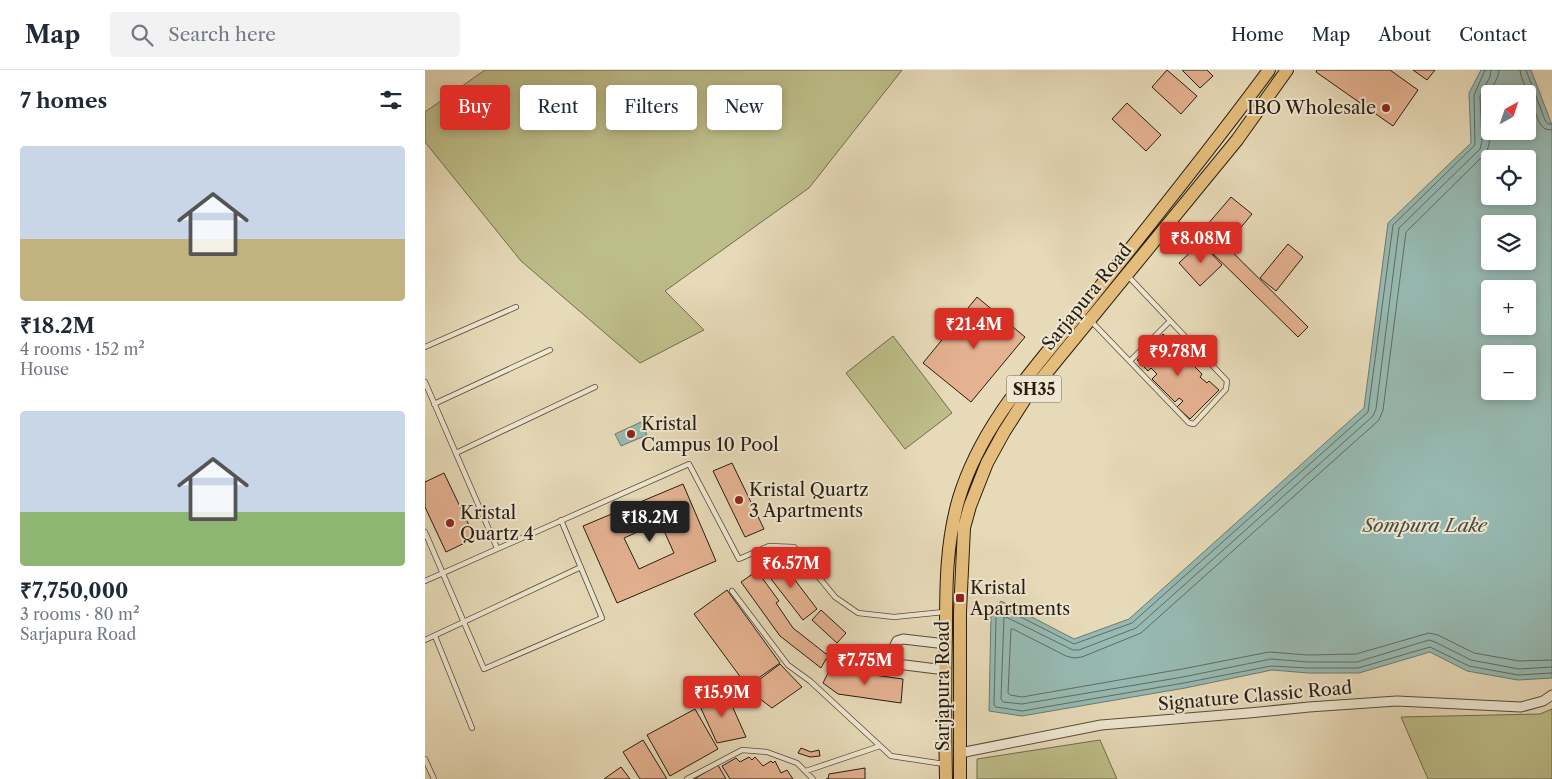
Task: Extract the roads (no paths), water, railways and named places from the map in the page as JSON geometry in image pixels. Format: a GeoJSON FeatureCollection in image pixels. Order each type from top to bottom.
{"type":"FeatureCollection","features":[{"type":"Feature","properties":{"kind":"main road","name":"Sarjapura Road"},"geometry":{"type":"LineString","coordinates":[[946,779],[945,670],[948,553],[959,497],[977,455],[992,426],[1014,391],[1226,129],[1269,70]]}},
{"type":"Feature","properties":{"kind":"main road","name":"Sarjapura Road"},"geometry":{"type":"LineString","coordinates":[[960,779],[961,612],[965,528],[987,463],[1003,432],[1025,399],[1237,140],[1287,70]]}},
{"type":"Feature","properties":{"kind":"main road"},"geometry":{"type":"LineString","coordinates":[[1142,234],[1154,242]]}},
{"type":"Feature","properties":{"kind":"main road"},"geometry":{"type":"LineString","coordinates":[[946,612],[961,612]]}},
{"type":"Feature","properties":{"kind":"street"},"geometry":{"type":"LineString","coordinates":[[945,670],[897,664],[893,659],[894,647],[897,641],[903,639],[946,644]]}},
{"type":"Feature","properties":{"kind":"street","name":"Signature Classic Road"},"geometry":{"type":"LineString","coordinates":[[960,754],[1101,725],[1249,713],[1309,706],[1397,701],[1521,707],[1543,701],[1552,695]]}},
{"type":"Feature","properties":{"kind":"lane"},"geometry":{"type":"LineString","coordinates":[[1090,319],[1189,424],[1194,424],[1226,389],[1227,381],[1127,275]]}},
{"type":"Feature","properties":{"kind":"lane"},"geometry":{"type":"LineString","coordinates":[[425,347],[516,307]]}},
{"type":"Feature","properties":{"kind":"lane"},"geometry":{"type":"LineString","coordinates":[[1130,361],[1170,321]]}},
{"type":"Feature","properties":{"kind":"lane"},"geometry":{"type":"LineString","coordinates":[[434,404],[550,350]]}},
{"type":"Feature","properties":{"kind":"lane"},"geometry":{"type":"LineString","coordinates":[[425,382],[497,548]]}},
{"type":"Feature","properties":{"kind":"lane"},"geometry":{"type":"LineString","coordinates":[[456,453],[595,387]]}},
{"type":"Feature","properties":{"kind":"lane"},"geometry":{"type":"LineString","coordinates":[[425,580],[689,464],[739,559],[769,546],[795,547],[835,597],[858,613],[894,617],[946,612]]}},
{"type":"Feature","properties":{"kind":"lane"},"geometry":{"type":"LineString","coordinates":[[425,532],[484,669],[602,618],[561,520]]}},
{"type":"Feature","properties":{"kind":"lane"},"geometry":{"type":"LineString","coordinates":[[425,640],[581,567]]}},
{"type":"Feature","properties":{"kind":"lane"},"geometry":{"type":"LineString","coordinates":[[732,591],[788,665],[810,681],[891,756],[946,764]]}},
{"type":"Feature","properties":{"kind":"lane"},"geometry":{"type":"LineString","coordinates":[[435,636],[472,728]]}},
{"type":"Feature","properties":{"kind":"lane"},"geometry":{"type":"LineString","coordinates":[[806,771],[881,746]]}},
{"type":"Feature","properties":{"kind":"lane"},"geometry":{"type":"LineString","coordinates":[[687,779],[742,750],[767,752],[797,763],[813,779]]}},
{"type":"Feature","properties":{"kind":"lane"},"geometry":{"type":"LineString","coordinates":[[425,759],[434,779]]}},
{"type":"Feature","properties":{"kind":"water","name":"Sompura Lake"},"geometry":{"type":"Polygon","coordinates":[[[1481,70],[1531,70],[1552,125],[1552,678],[1518,680],[1467,671],[1430,652],[1359,673],[1308,673],[1272,670],[1185,688],[1022,716],[989,711],[991,614],[1001,601],[1074,639],[1129,619],[1364,408],[1388,223],[1471,143],[1469,93],[1481,70]]]}},
{"type":"Feature","properties":{"kind":"water","name":"Kristal Campus 10 Pool"},"geometry":{"type":"Polygon","coordinates":[[[641,422],[647,435],[621,446],[615,434],[641,422]]]}},
{"type":"Feature","properties":{"kind":"place","name":"IBO Wholesale"},"geometry":{"type":"Point","coordinates":[1386,108]}},
{"type":"Feature","properties":{"kind":"place","name":"Kristal Campus 10 Pool"},"geometry":{"type":"Point","coordinates":[631,434]}},
{"type":"Feature","properties":{"kind":"place","name":"Kristal Quartz 3 Apartments"},"geometry":{"type":"Point","coordinates":[739,500]}},
{"type":"Feature","properties":{"kind":"place","name":"Kristal Quartz 4"},"geometry":{"type":"Point","coordinates":[450,523]}},
{"type":"Feature","properties":{"kind":"place","name":"Kristal Apartments"},"geometry":{"type":"Point","coordinates":[960,598]}}]}
